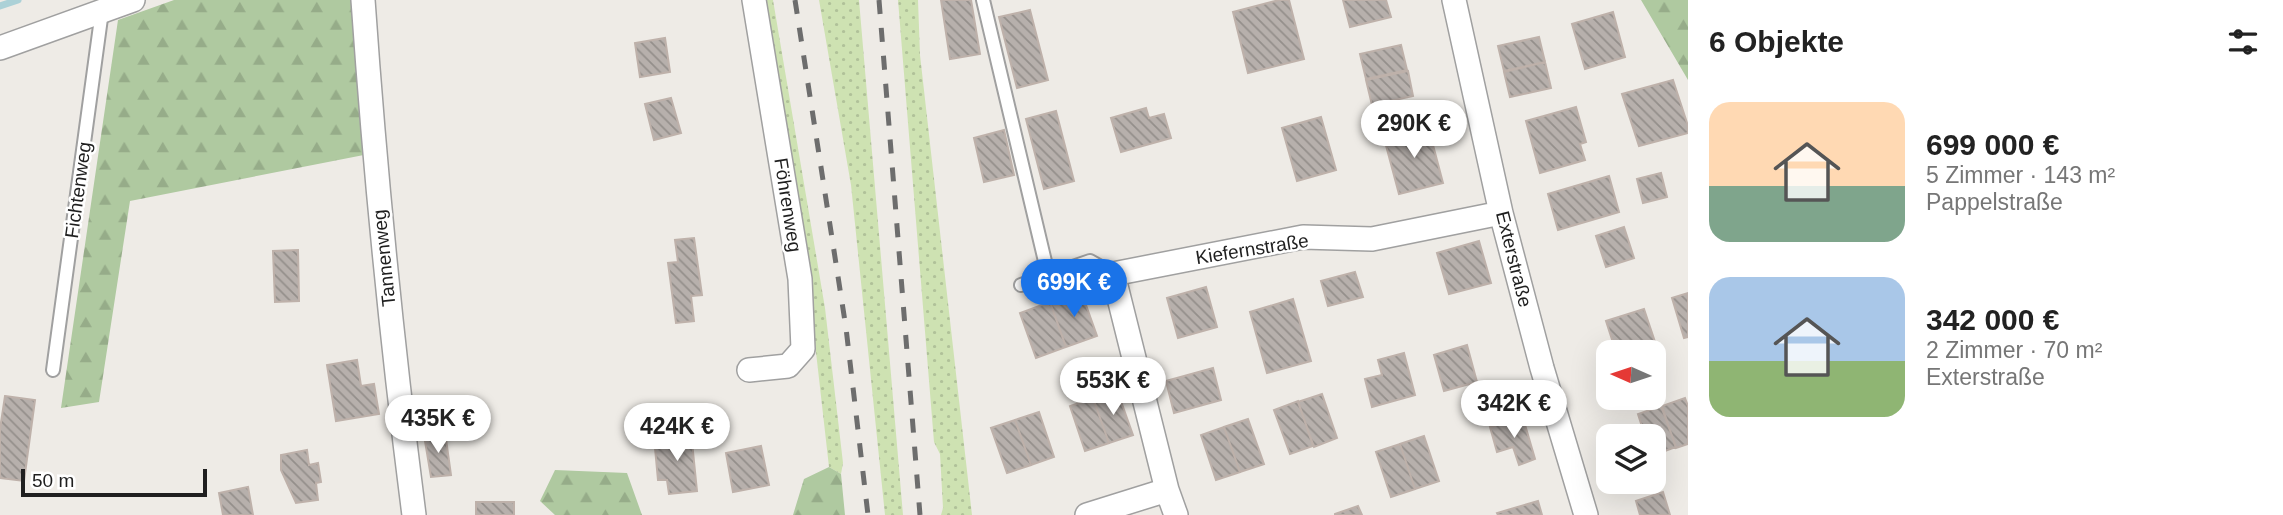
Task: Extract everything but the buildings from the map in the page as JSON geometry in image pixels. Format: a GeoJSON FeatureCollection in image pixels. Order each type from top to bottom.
{"type":"FeatureCollection","features":[{"type":"Feature","properties":{"kind":"street"},"geometry":{"type":"LineString","coordinates":[[0,48],[133,0]]}},
{"type":"Feature","properties":{"kind":"street","name":"Tannenweg"},"geometry":{"type":"LineString","coordinates":[[363,0],[374,153],[397,381],[414,515]]}},
{"type":"Feature","properties":{"kind":"street","name":"Föhrenweg"},"geometry":{"type":"LineString","coordinates":[[749,370],[788,366],[803,349],[800,279],[754,0]]}},
{"type":"Feature","properties":{"kind":"street","name":"Exterstraße"},"geometry":{"type":"LineString","coordinates":[[1454,0],[1501,213],[1542,368],[1586,515]]}},
{"type":"Feature","properties":{"kind":"street","name":"Kiefernstraße"},"geometry":{"type":"LineString","coordinates":[[1112,274],[1303,237],[1372,239],[1501,213]]}},
{"type":"Feature","properties":{"kind":"street"},"geometry":{"type":"LineString","coordinates":[[1112,274],[1167,490],[1176,515]]}},
{"type":"Feature","properties":{"kind":"street"},"geometry":{"type":"LineString","coordinates":[[1087,515],[1167,490]]}},
{"type":"Feature","properties":{"kind":"lane"},"geometry":{"type":"LineString","coordinates":[[983,0],[1048,274]]}},
{"type":"Feature","properties":{"kind":"lane","name":"Fichtenweg"},"geometry":{"type":"LineString","coordinates":[[54,370],[102,11]]}},
{"type":"Feature","properties":{"kind":"lane","name":"Kiefernstraße"},"geometry":{"type":"LineString","coordinates":[[1021,285],[1090,261],[1112,274]]}},
{"type":"Feature","properties":{"kind":"green space"},"geometry":{"type":"Polygon","coordinates":[[[174,0],[361,0],[374,153],[130,201],[99,402],[61,408],[118,20],[174,0]]]}},
{"type":"Feature","properties":{"kind":"green space"},"geometry":{"type":"Polygon","coordinates":[[[761,0],[773,0],[825,308],[843,463],[841,474],[829,467],[811,308],[761,0]]]}},
{"type":"Feature","properties":{"kind":"green space"},"geometry":{"type":"Polygon","coordinates":[[[819,0],[859,0],[903,515],[885,515],[851,185],[819,0]]]}},
{"type":"Feature","properties":{"kind":"green space"},"geometry":{"type":"Polygon","coordinates":[[[898,0],[918,0],[920,55],[972,515],[941,515],[943,508],[940,454],[934,442],[898,0]]]}},
{"type":"Feature","properties":{"kind":"green space"},"geometry":{"type":"Polygon","coordinates":[[[1641,0],[1688,0],[1688,80],[1641,0]]]}},
{"type":"Feature","properties":{"kind":"green space"},"geometry":{"type":"Polygon","coordinates":[[[829,467],[841,474],[845,515],[793,515],[804,479],[829,467]]]}},
{"type":"Feature","properties":{"kind":"green space"},"geometry":{"type":"Polygon","coordinates":[[[555,470],[627,473],[642,515],[555,515],[540,501],[555,470]]]}},
{"type":"Feature","properties":{"kind":"waterway"},"geometry":{"type":"LineString","coordinates":[[0,6],[18,0]]}},
{"type":"Feature","properties":{"kind":"railway"},"geometry":{"type":"LineString","coordinates":[[795,0],[846,328],[868,515]]}},
{"type":"Feature","properties":{"kind":"railway"},"geometry":{"type":"LineString","coordinates":[[879,0],[920,515]]}}]}
